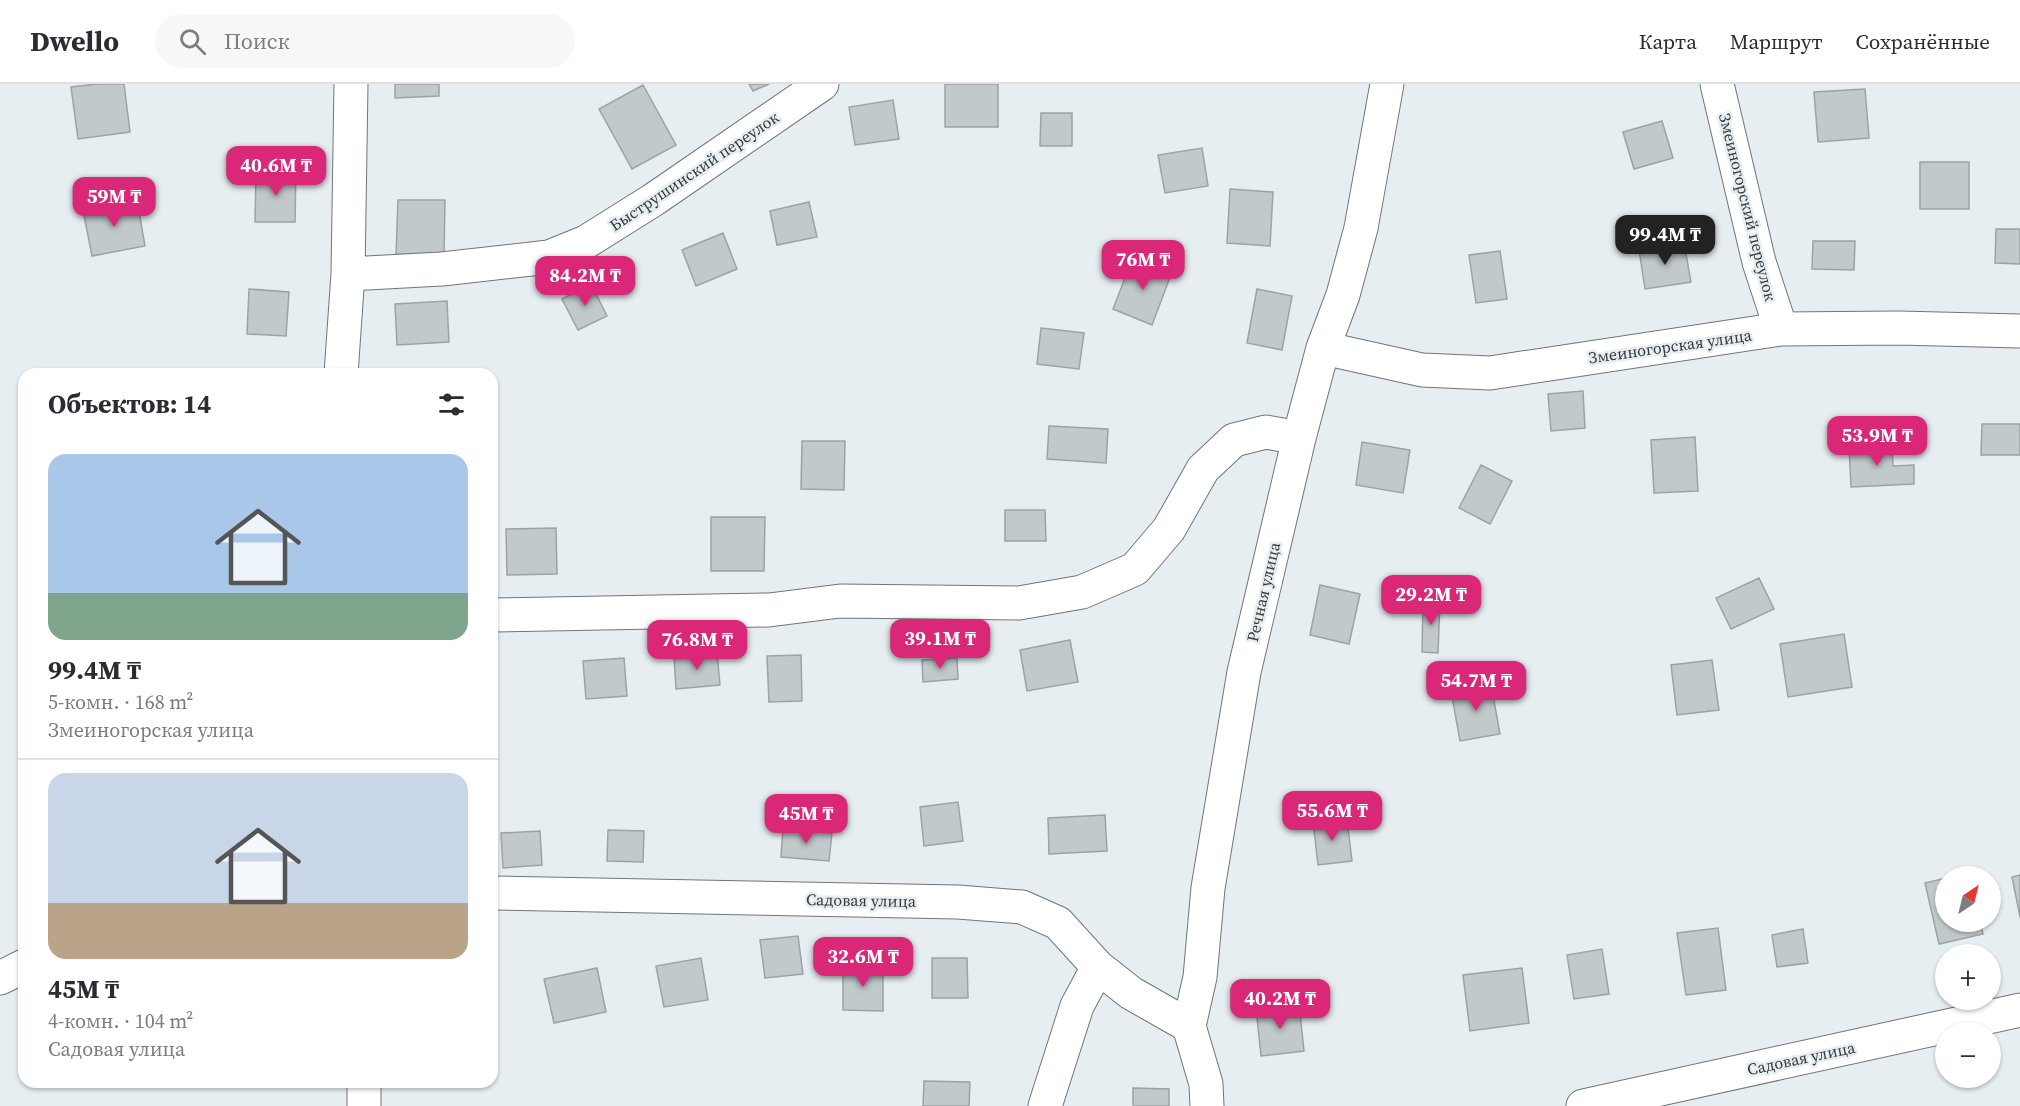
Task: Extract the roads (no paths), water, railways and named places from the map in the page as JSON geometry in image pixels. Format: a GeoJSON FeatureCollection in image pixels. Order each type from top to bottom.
{"type":"FeatureCollection","features":[{"type":"Feature","properties":{"kind":"street"},"geometry":{"type":"LineString","coordinates":[[341,368],[348,274],[351,84]]}},
{"type":"Feature","properties":{"kind":"street","name":"Быструшинский переулок"},"geometry":{"type":"LineString","coordinates":[[348,274],[442,269],[549,257],[586,242],[653,200],[822,84]]}},
{"type":"Feature","properties":{"kind":"street","name":"Речная улица"},"geometry":{"type":"LineString","coordinates":[[1207,1106],[1206,1083],[1190,1026],[1200,977],[1208,888],[1244,672],[1299,438],[1323,348],[1343,295],[1361,228],[1387,84]]}},
{"type":"Feature","properties":{"kind":"street","name":"Змеиногорский переулок"},"geometry":{"type":"LineString","coordinates":[[1717,84],[1759,262],[1781,329]]}},
{"type":"Feature","properties":{"kind":"street","name":"Змеиногорская улица"},"geometry":{"type":"LineString","coordinates":[[1323,348],[1422,370],[1490,373],[1781,329],[1899,328],[2020,331]]}},
{"type":"Feature","properties":{"kind":"street"},"geometry":{"type":"LineString","coordinates":[[498,615],[769,610],[840,601],[1019,603],[1082,592],[1135,568],[1169,530],[1203,469],[1234,440],[1266,432],[1299,438]]}},
{"type":"Feature","properties":{"kind":"street","name":"Садовая улица"},"geometry":{"type":"LineString","coordinates":[[498,893],[958,902],[1022,907],[1058,923],[1098,967],[1131,993],[1190,1026]]}},
{"type":"Feature","properties":{"kind":"street"},"geometry":{"type":"LineString","coordinates":[[1045,1106],[1077,1006],[1098,967]]}},
{"type":"Feature","properties":{"kind":"street"},"geometry":{"type":"LineString","coordinates":[[0,978],[18,969]]}},
{"type":"Feature","properties":{"kind":"street","name":"Садовая улица"},"geometry":{"type":"LineString","coordinates":[[1583,1106],[2020,1010]]}},
{"type":"Feature","properties":{"kind":"street"},"geometry":{"type":"LineString","coordinates":[[364,1088],[364,1106]]}}]}
